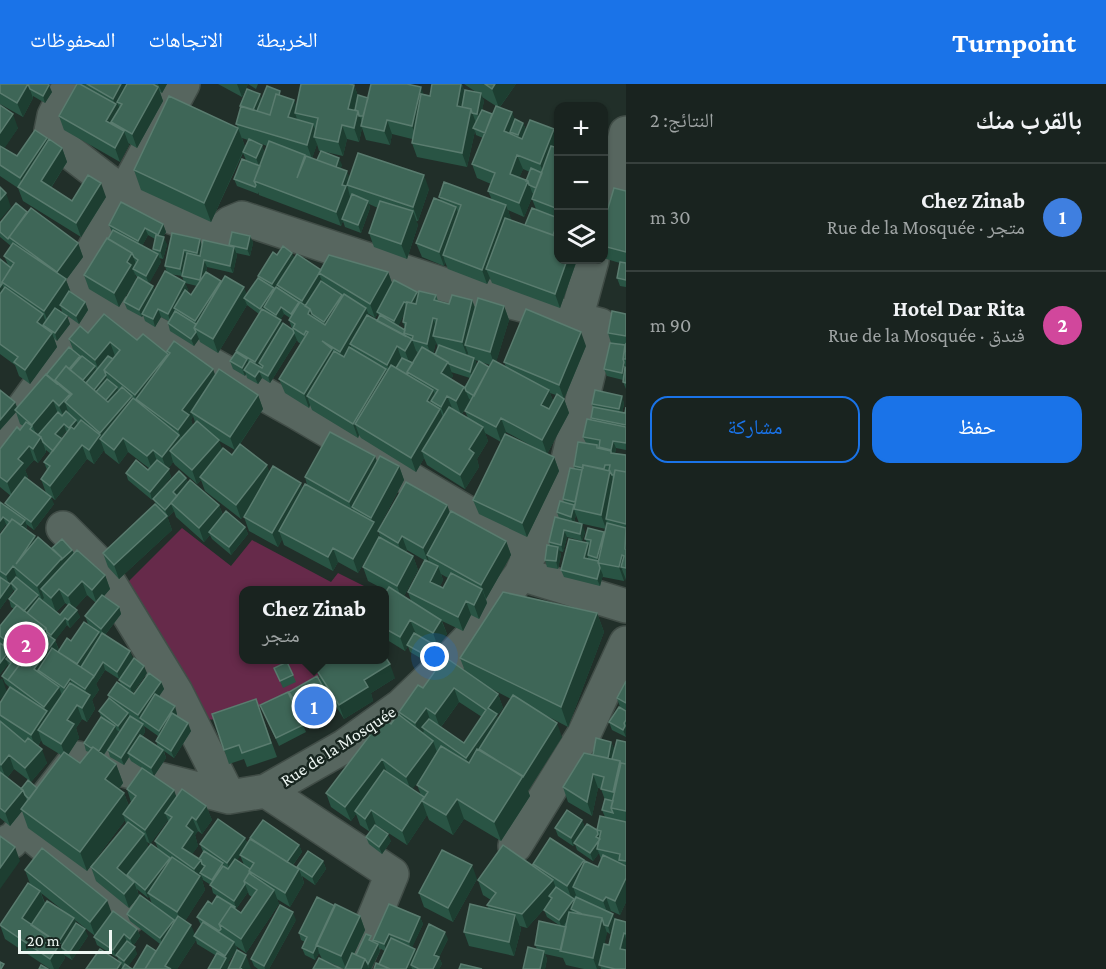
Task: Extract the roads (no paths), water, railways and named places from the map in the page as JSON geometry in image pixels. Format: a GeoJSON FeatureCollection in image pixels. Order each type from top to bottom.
{"type":"FeatureCollection","features":[{"type":"Feature","properties":{"kind":"street"},"geometry":{"type":"LineString","coordinates":[[70,84],[54,116],[51,131],[57,143],[123,193],[163,214],[211,232],[219,232],[230,223],[242,218],[442,284],[601,322]]}},
{"type":"Feature","properties":{"kind":"street"},"geometry":{"type":"LineString","coordinates":[[183,84],[75,284],[100,302],[298,413],[526,562],[626,606]]}},
{"type":"Feature","properties":{"kind":"street"},"geometry":{"type":"LineString","coordinates":[[605,210],[626,133]]}},
{"type":"Feature","properties":{"kind":"street","name":"Rue de la Mosquée"},"geometry":{"type":"LineString","coordinates":[[11,830],[77,758],[229,796],[266,791],[345,746],[400,706],[447,662],[487,620],[526,562],[566,472],[601,322],[593,264]]}},
{"type":"Feature","properties":{"kind":"street"},"geometry":{"type":"LineString","coordinates":[[0,440],[100,302]]}},
{"type":"Feature","properties":{"kind":"street"},"geometry":{"type":"LineString","coordinates":[[63,528],[96,561],[176,692],[229,796]]}},
{"type":"Feature","properties":{"kind":"street"},"geometry":{"type":"LineString","coordinates":[[515,846],[584,734],[626,643]]}},
{"type":"Feature","properties":{"kind":"street"},"geometry":{"type":"LineString","coordinates":[[266,791],[392,874],[353,969]]}},
{"type":"Feature","properties":{"kind":"street"},"geometry":{"type":"LineString","coordinates":[[11,830],[130,916]]}},
{"type":"Feature","properties":{"kind":"place","name":"Hotel Dar Rita"},"geometry":{"type":"Point","coordinates":[26,644]}},
{"type":"Feature","properties":{"kind":"place","name":"Chez Zinab"},"geometry":{"type":"Point","coordinates":[314,706]}}]}
